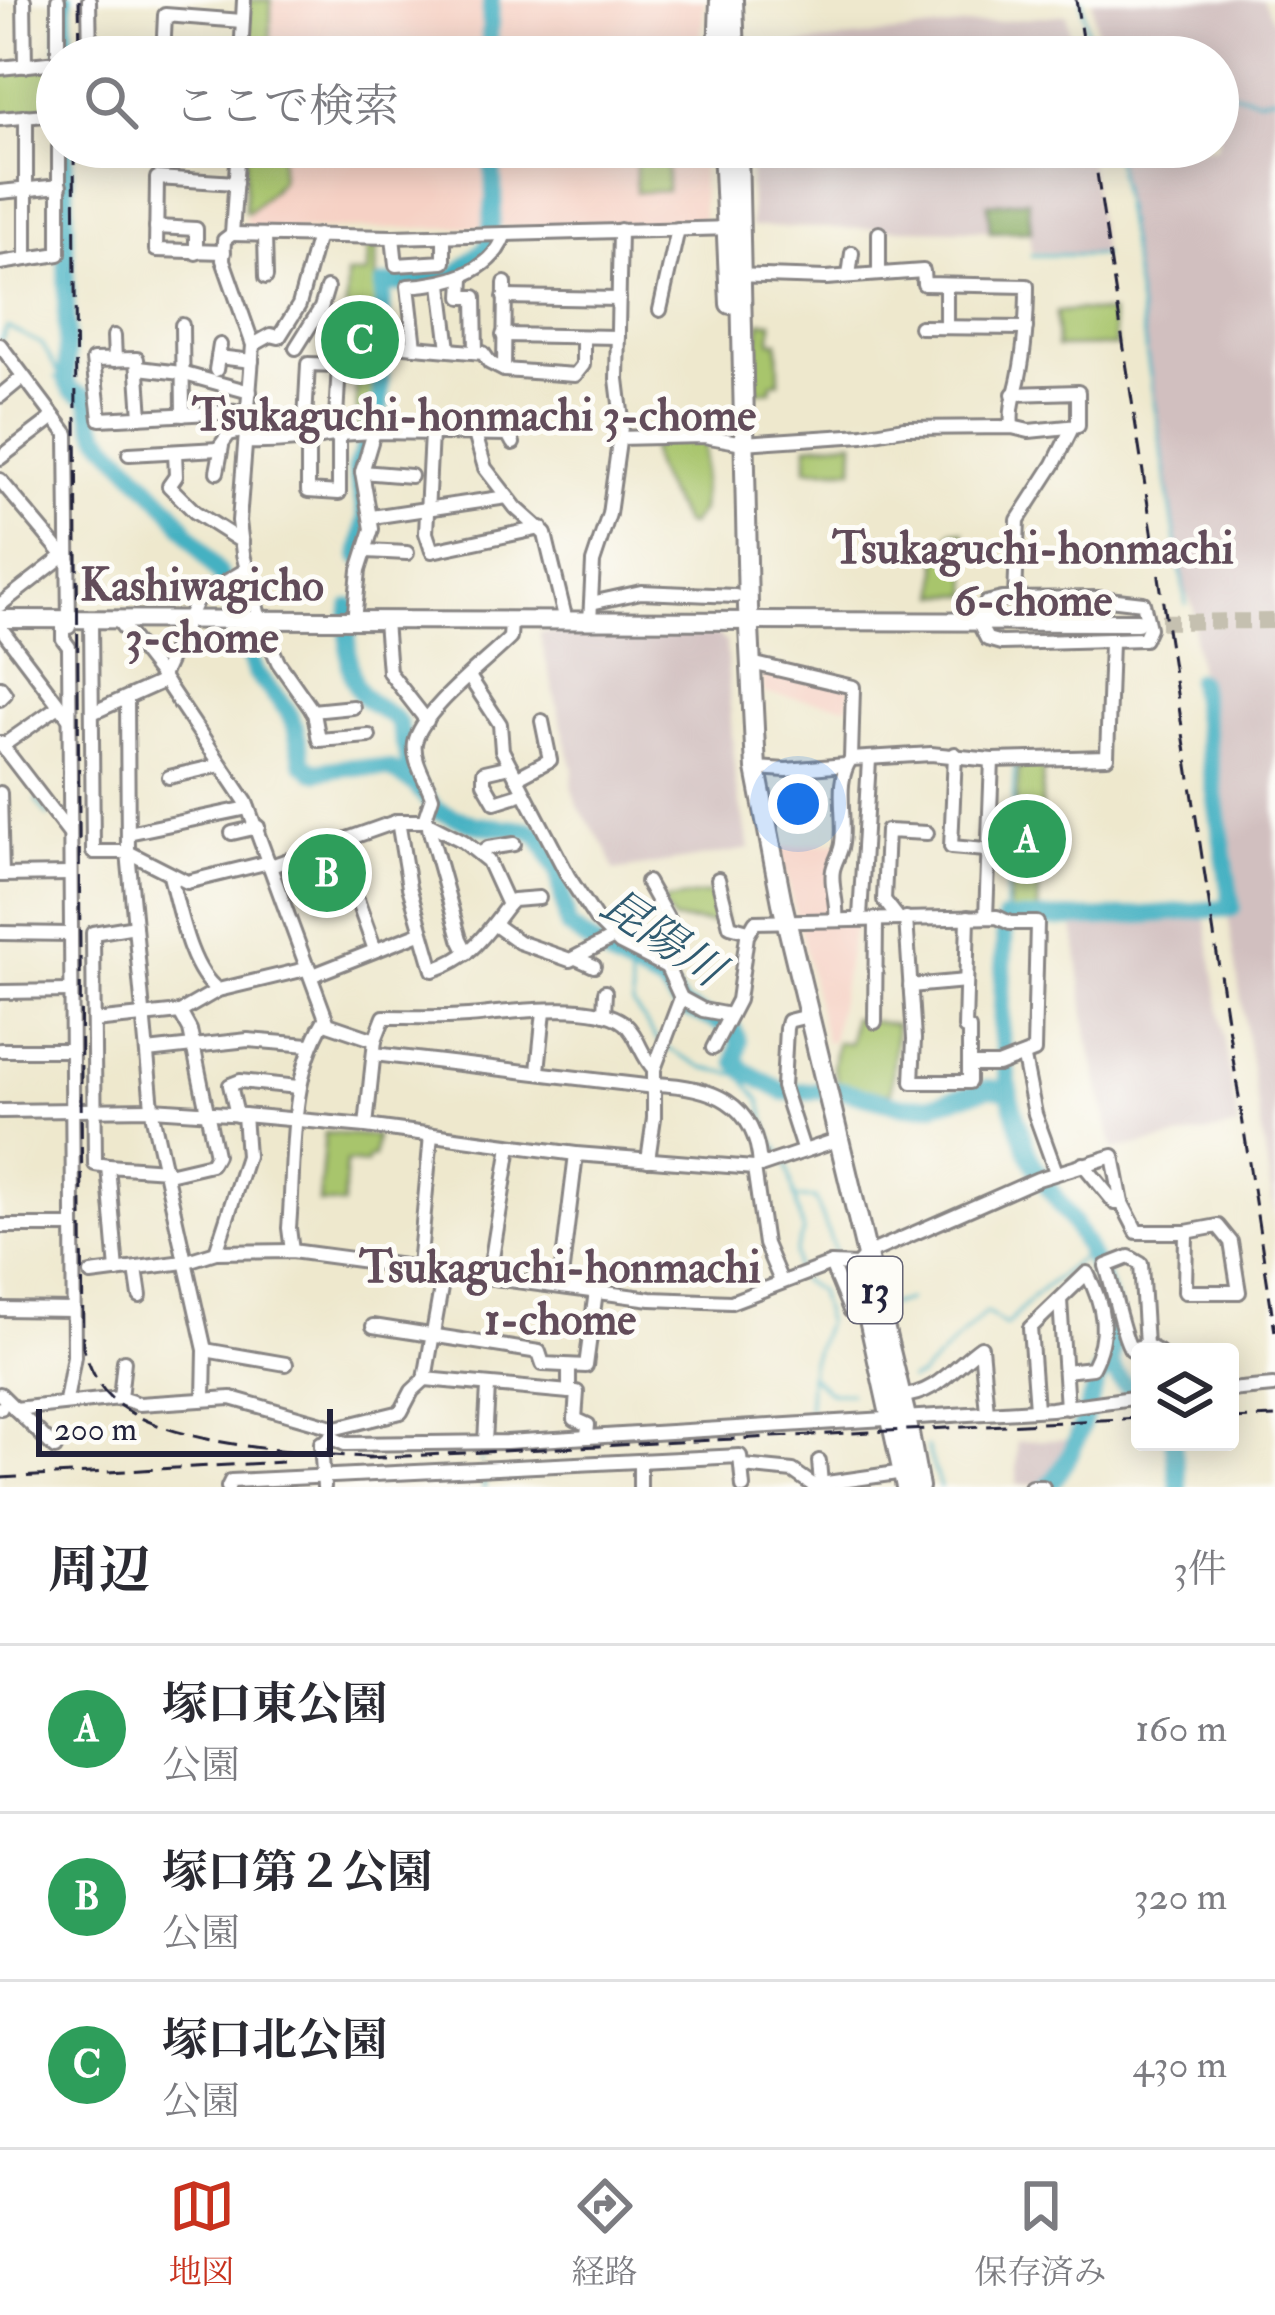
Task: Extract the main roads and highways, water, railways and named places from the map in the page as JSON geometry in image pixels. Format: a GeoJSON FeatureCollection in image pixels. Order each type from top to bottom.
{"type":"FeatureCollection","features":[{"type":"Feature","properties":{"kind":"main road"},"geometry":{"type":"LineString","coordinates":[[719,36],[720,0]]}},
{"type":"Feature","properties":{"kind":"main road"},"geometry":{"type":"LineString","coordinates":[[734,0],[735,36]]}},
{"type":"Feature","properties":{"kind":"main road","name":"13"},"geometry":{"type":"LineString","coordinates":[[726,168],[734,228]]}},
{"type":"Feature","properties":{"kind":"main road","name":"13"},"geometry":{"type":"LineString","coordinates":[[737,168],[734,228],[748,782],[835,1140],[847,1263],[901,1396],[905,1480]]}},
{"type":"Feature","properties":{"kind":"main road","name":"13"},"geometry":{"type":"LineString","coordinates":[[738,441],[735,596],[751,663],[756,768],[800,1018],[822,1089]]}},
{"type":"Feature","properties":{"kind":"main road"},"geometry":{"type":"LineString","coordinates":[[0,623],[66,619],[566,621],[591,612],[743,622],[1137,622]]}},
{"type":"Feature","properties":{"kind":"main road","name":"13"},"geometry":{"type":"LineString","coordinates":[[847,1263],[866,1308],[920,1487]]}},
{"type":"Feature","properties":{"kind":"waterway","name":"昆陽川"},"geometry":{"type":"LineString","coordinates":[[64,0],[65,36]]}},
{"type":"Feature","properties":{"kind":"waterway"},"geometry":{"type":"LineString","coordinates":[[490,36],[491,0]]}},
{"type":"Feature","properties":{"kind":"waterway"},"geometry":{"type":"LineString","coordinates":[[1082,0],[1088,36]]}},
{"type":"Feature","properties":{"kind":"waterway"},"geometry":{"type":"LineString","coordinates":[[1239,94],[1258,99],[1275,96]]}},
{"type":"Feature","properties":{"kind":"waterway","name":"昆陽川"},"geometry":{"type":"LineString","coordinates":[[65,168],[67,383],[88,398],[100,436],[171,510],[220,575],[255,672],[295,727],[303,763],[314,772],[349,767],[390,769],[415,784],[437,811],[477,825],[529,830],[539,836],[558,872],[568,926],[613,959],[665,985],[682,1007],[733,1028],[739,1042],[736,1061],[784,1092],[841,1090],[903,1106],[931,1105],[990,1088],[1008,1091],[1032,1161],[1079,1233],[1104,1286],[1115,1324],[1112,1364],[1131,1390]]}},
{"type":"Feature","properties":{"kind":"waterway"},"geometry":{"type":"LineString","coordinates":[[359,556],[366,517],[356,468],[380,407],[383,285],[454,277],[489,245],[493,168]]}},
{"type":"Feature","properties":{"kind":"waterway"},"geometry":{"type":"LineString","coordinates":[[1117,168],[1186,604]]}},
{"type":"Feature","properties":{"kind":"waterway"},"geometry":{"type":"LineString","coordinates":[[1031,255],[1103,255]]}},
{"type":"Feature","properties":{"kind":"waterway"},"geometry":{"type":"LineString","coordinates":[[1,340],[7,327],[42,344],[60,376],[56,378],[71,390]]}},
{"type":"Feature","properties":{"kind":"waterway"},"geometry":{"type":"LineString","coordinates":[[350,607],[348,643],[354,680],[366,699],[398,722],[415,784]]}},
{"type":"Feature","properties":{"kind":"waterway"},"geometry":{"type":"LineString","coordinates":[[1010,1094],[1001,1032],[1005,919],[1103,918],[1232,908],[1198,681]]}},
{"type":"Feature","properties":{"kind":"waterway"},"geometry":{"type":"LineString","coordinates":[[1005,916],[1015,765]]}},
{"type":"Feature","properties":{"kind":"waterway"},"geometry":{"type":"LineString","coordinates":[[36,800],[48,816]]}},
{"type":"Feature","properties":{"kind":"waterway"},"geometry":{"type":"LineString","coordinates":[[629,967],[633,1005],[658,1041]]}},
{"type":"Feature","properties":{"kind":"waterway"},"geometry":{"type":"LineString","coordinates":[[665,1047],[705,1068],[740,1075],[760,1100],[770,1136],[781,1152]]}},
{"type":"Feature","properties":{"kind":"waterway"},"geometry":{"type":"LineString","coordinates":[[786,1161],[803,1232],[795,1253],[796,1273]]}},
{"type":"Feature","properties":{"kind":"waterway"},"geometry":{"type":"LineString","coordinates":[[798,1198],[815,1198],[839,1262]]}},
{"type":"Feature","properties":{"kind":"waterway"},"geometry":{"type":"LineString","coordinates":[[910,1380],[920,1376],[986,1312],[1006,1326],[1035,1295],[1084,1256]]}},
{"type":"Feature","properties":{"kind":"waterway"},"geometry":{"type":"LineString","coordinates":[[801,1280],[818,1291],[826,1322],[811,1364],[808,1417]]}},
{"type":"Feature","properties":{"kind":"waterway"},"geometry":{"type":"LineString","coordinates":[[890,1305],[908,1300]]}},
{"type":"Feature","properties":{"kind":"waterway"},"geometry":{"type":"LineString","coordinates":[[1047,1487],[1076,1441],[1109,1355]]}},
{"type":"Feature","properties":{"kind":"waterway"},"geometry":{"type":"LineString","coordinates":[[810,1376],[831,1393],[850,1393]]}},
{"type":"Feature","properties":{"kind":"waterway"},"geometry":{"type":"LineString","coordinates":[[927,1447],[940,1487]]}},
{"type":"Feature","properties":{"kind":"waterway","name":"昆陽川"},"geometry":{"type":"LineString","coordinates":[[1174,1451],[1179,1487]]}},
{"type":"Feature","properties":{"kind":"waterway"},"geometry":{"type":"LineString","coordinates":[[484,1471],[484,1487]]}},
{"type":"Feature","properties":{"kind":"tunnel"},"geometry":{"type":"LineString","coordinates":[[1137,622],[1275,621]]}},
{"type":"Feature","properties":{"kind":"railway"},"geometry":{"type":"LineString","coordinates":[[79,0],[80,36]]}},
{"type":"Feature","properties":{"kind":"railway"},"geometry":{"type":"LineString","coordinates":[[1076,0],[1082,36]]}},
{"type":"Feature","properties":{"kind":"railway"},"geometry":{"type":"LineString","coordinates":[[74,168],[83,1346],[108,1395],[147,1421],[249,1446],[385,1458]]}},
{"type":"Feature","properties":{"kind":"railway"},"geometry":{"type":"LineString","coordinates":[[1096,168],[1275,1332]]}},
{"type":"Feature","properties":{"kind":"railway"},"geometry":{"type":"LineString","coordinates":[[1239,1419],[1275,1417]]}},
{"type":"Feature","properties":{"kind":"railway"},"geometry":{"type":"LineString","coordinates":[[367,1458],[1131,1418]]}},
{"type":"Feature","properties":{"kind":"railway"},"geometry":{"type":"LineString","coordinates":[[0,1478],[283,1462]]}},
{"type":"Feature","properties":{"kind":"place","name":"塚口北公園"},"geometry":{"type":"Point","coordinates":[360,340]}},
{"type":"Feature","properties":{"kind":"place","name":"塚口東公園"},"geometry":{"type":"Point","coordinates":[1027,839]}},
{"type":"Feature","properties":{"kind":"place","name":"塚口第２公園"},"geometry":{"type":"Point","coordinates":[327,873]}},
{"type":"Feature","properties":{"kind":"district","name":"Tsukaguchi-honmachi 3-chome"},"geometry":{"type":"Point","coordinates":[474,416]}},
{"type":"Feature","properties":{"kind":"district","name":"Tsukaguchi-honmachi 6-chome"},"geometry":{"type":"Point","coordinates":[1033,575]}},
{"type":"Feature","properties":{"kind":"district","name":"Kashiwagicho 3-chome"},"geometry":{"type":"Point","coordinates":[202,612]}},
{"type":"Feature","properties":{"kind":"district","name":"Tsukaguchi-honmachi 1-chome"},"geometry":{"type":"Point","coordinates":[560,1294]}}]}
